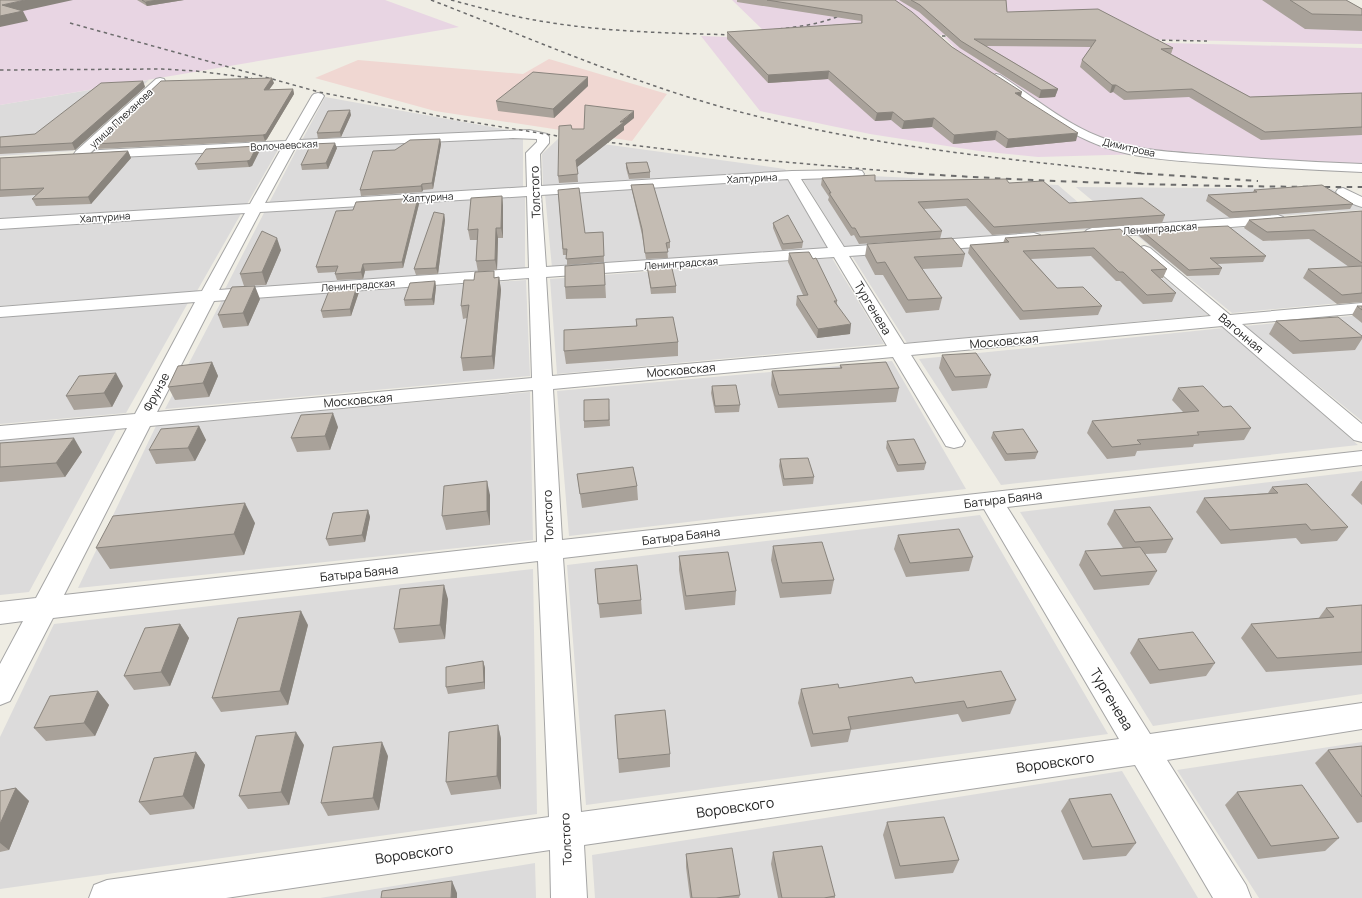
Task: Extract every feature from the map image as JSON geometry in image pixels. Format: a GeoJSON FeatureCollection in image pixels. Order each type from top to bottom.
{"type":"FeatureCollection","features":[{"type":"Feature","properties":{"kind":"street","name":"Димитрова"},"geometry":{"type":"LineString","coordinates":[[986,71],[1079,131],[1095,139],[1122,147],[1179,157],[1277,165],[1362,168]]}},
{"type":"Feature","properties":{"kind":"street","name":"улица Плеханова"},"geometry":{"type":"LineString","coordinates":[[81,154],[160,81]]}},
{"type":"Feature","properties":{"kind":"street","name":"Фрунзе"},"geometry":{"type":"LineString","coordinates":[[0,692],[141,420],[318,96]]}},
{"type":"Feature","properties":{"kind":"street","name":"Волочаевская"},"geometry":{"type":"LineString","coordinates":[[67,155],[513,134],[543,137]]}},
{"type":"Feature","properties":{"kind":"street","name":"Толстого"},"geometry":{"type":"LineString","coordinates":[[543,137],[543,143],[533,153],[534,191],[550,551],[569,898]]}},
{"type":"Feature","properties":{"kind":"street","name":"Халтурина"},"geometry":{"type":"LineString","coordinates":[[0,224],[792,175],[857,174]]}},
{"type":"Feature","properties":{"kind":"street","name":"Тургенева"},"geometry":{"type":"LineString","coordinates":[[792,175],[954,442]]}},
{"type":"Feature","properties":{"kind":"street"},"geometry":{"type":"LineString","coordinates":[[1343,192],[1359,210]]}},
{"type":"Feature","properties":{"kind":"street","name":"Ленинградская"},"geometry":{"type":"LineString","coordinates":[[1074,235],[1292,219]]}},
{"type":"Feature","properties":{"kind":"street","name":"Вагонная"},"geometry":{"type":"LineString","coordinates":[[1120,231],[1362,435]]}},
{"type":"Feature","properties":{"kind":"street","name":"Ленинградская"},"geometry":{"type":"LineString","coordinates":[[0,312],[209,295],[538,274],[1050,236]]}},
{"type":"Feature","properties":{"kind":"street","name":"Московская"},"geometry":{"type":"LineString","coordinates":[[0,433],[1362,308]]}},
{"type":"Feature","properties":{"kind":"street","name":"Батыра Баяна"},"geometry":{"type":"LineString","coordinates":[[0,613],[1362,458]]}},
{"type":"Feature","properties":{"kind":"street","name":"Тургенева"},"geometry":{"type":"LineString","coordinates":[[991,501],[1233,898]]}},
{"type":"Feature","properties":{"kind":"street","name":"Воровского"},"geometry":{"type":"LineString","coordinates":[[107,898],[566,831],[1142,750],[1362,716]]}},
{"type":"Feature","properties":{"kind":"shaded area"},"geometry":{"type":"Polygon","coordinates":[[[0,0],[385,0],[459,27],[0,105],[0,0]]]}},
{"type":"Feature","properties":{"kind":"shaded area"},"geometry":{"type":"Polygon","coordinates":[[[732,0],[1325,0],[1362,23],[1362,44],[764,31],[732,0]]]}},
{"type":"Feature","properties":{"kind":"shaded area"},"geometry":{"type":"Polygon","coordinates":[[[701,36],[728,37],[1075,132],[1144,154],[1038,157],[979,151],[870,134],[760,111],[701,36]]]}},
{"type":"Feature","properties":{"kind":"shaded area"},"geometry":{"type":"Polygon","coordinates":[[[944,37],[1362,48],[1362,164],[1179,154],[1122,145],[1083,130],[958,51],[944,37]]]}},
{"type":"Feature","properties":{"kind":"shaded area"},"geometry":{"type":"Polygon","coordinates":[[[549,59],[667,94],[632,141],[435,111],[315,78],[358,60],[523,74],[549,59]]]}},
{"type":"Feature","properties":{"kind":"shaded area"},"geometry":{"type":"Polygon","coordinates":[[[149,80],[73,151],[0,156],[0,105],[149,80]]]}},
{"type":"Feature","properties":{"kind":"shaded area"},"geometry":{"type":"Polygon","coordinates":[[[325,97],[514,131],[301,142],[325,97]]]}},
{"type":"Feature","properties":{"kind":"shaded area"},"geometry":{"type":"Polygon","coordinates":[[[523,137],[523,189],[269,203],[298,147],[523,137]]]}},
{"type":"Feature","properties":{"kind":"shaded area"},"geometry":{"type":"Polygon","coordinates":[[[559,138],[785,169],[787,172],[543,187],[542,154],[559,138]]]}},
{"type":"Feature","properties":{"kind":"shaded area"},"geometry":{"type":"Polygon","coordinates":[[[279,148],[246,206],[0,220],[0,162],[279,148]]]}},
{"type":"Feature","properties":{"kind":"shaded area"},"geometry":{"type":"Polygon","coordinates":[[[850,175],[1058,185],[1108,228],[845,247],[802,178],[850,175]]]}},
{"type":"Feature","properties":{"kind":"shaded area"},"geometry":{"type":"Polygon","coordinates":[[[787,179],[829,249],[552,268],[545,194],[787,179]]]}},
{"type":"Feature","properties":{"kind":"shaded area"},"geometry":{"type":"Polygon","coordinates":[[[1076,187],[1332,189],[1362,207],[1362,210],[1124,227],[1076,187]]]}},
{"type":"Feature","properties":{"kind":"shaded area"},"geometry":{"type":"Polygon","coordinates":[[[525,195],[525,270],[225,289],[265,211],[525,195]]]}},
{"type":"Feature","properties":{"kind":"shaded area"},"geometry":{"type":"Polygon","coordinates":[[[242,212],[197,291],[0,306],[0,228],[242,212]]]}},
{"type":"Feature","properties":{"kind":"shaded area"},"geometry":{"type":"Polygon","coordinates":[[[1362,219],[1362,301],[1232,313],[1136,235],[1362,219]]]}},
{"type":"Feature","properties":{"kind":"shaded area"},"geometry":{"type":"Polygon","coordinates":[[[1115,237],[1208,315],[907,343],[852,256],[1115,237]]]}},
{"type":"Feature","properties":{"kind":"shaded area"},"geometry":{"type":"Polygon","coordinates":[[[832,258],[884,344],[557,374],[550,279],[832,258]]]}},
{"type":"Feature","properties":{"kind":"shaded area"},"geometry":{"type":"Polygon","coordinates":[[[526,280],[530,376],[165,409],[222,300],[526,280]]]}},
{"type":"Feature","properties":{"kind":"shaded area"},"geometry":{"type":"Polygon","coordinates":[[[189,301],[126,413],[0,424],[0,315],[189,301]]]}},
{"type":"Feature","properties":{"kind":"shaded area"},"geometry":{"type":"Polygon","coordinates":[[[1362,315],[1362,421],[1245,326],[1362,315]]]}},
{"type":"Feature","properties":{"kind":"shaded area"},"geometry":{"type":"Polygon","coordinates":[[[1224,328],[1358,445],[1001,485],[919,359],[1224,328]]]}},
{"type":"Feature","properties":{"kind":"shaded area"},"geometry":{"type":"Polygon","coordinates":[[[892,361],[966,489],[569,536],[557,391],[892,361]]]}},
{"type":"Feature","properties":{"kind":"shaded area"},"geometry":{"type":"Polygon","coordinates":[[[530,392],[533,540],[78,588],[156,426],[530,392]]]}},
{"type":"Feature","properties":{"kind":"shaded area"},"geometry":{"type":"Polygon","coordinates":[[[117,429],[29,592],[0,595],[0,439],[117,429]]]}},
{"type":"Feature","properties":{"kind":"shaded area"},"geometry":{"type":"Polygon","coordinates":[[[1362,471],[1362,694],[1153,726],[1020,512],[1362,471]]]}},
{"type":"Feature","properties":{"kind":"shaded area"},"geometry":{"type":"Polygon","coordinates":[[[980,515],[1108,734],[586,805],[567,565],[980,515]]]}},
{"type":"Feature","properties":{"kind":"shaded area"},"geometry":{"type":"Polygon","coordinates":[[[533,569],[537,814],[0,889],[0,737],[54,624],[533,569]]]}},
{"type":"Feature","properties":{"kind":"shaded area"},"geometry":{"type":"Polygon","coordinates":[[[1362,742],[1362,898],[1259,898],[1177,770],[1362,742]]]}},
{"type":"Feature","properties":{"kind":"shaded area"},"geometry":{"type":"Polygon","coordinates":[[[1122,771],[1198,898],[595,898],[592,855],[1122,771]]]}},
{"type":"Feature","properties":{"kind":"shaded area"},"geometry":{"type":"Polygon","coordinates":[[[535,863],[536,898],[320,898],[535,863]]]}},
{"type":"Feature","properties":{"kind":"building"},"geometry":{"type":"Polygon","coordinates":[[[0,0],[25,0],[2,5],[23,11],[0,16],[0,0]]]}},
{"type":"Feature","properties":{"kind":"building"},"geometry":{"type":"Polygon","coordinates":[[[142,0],[158,0],[145,2],[142,0]]]}},
{"type":"Feature","properties":{"kind":"building"},"geometry":{"type":"Polygon","coordinates":[[[767,0],[895,0],[912,12],[952,47],[1022,92],[1015,93],[1078,133],[1008,139],[997,131],[954,135],[934,118],[904,121],[893,112],[877,113],[829,71],[768,75],[727,32],[862,23],[862,15],[767,0]]]}},
{"type":"Feature","properties":{"kind":"building"},"geometry":{"type":"Polygon","coordinates":[[[911,0],[1006,0],[1007,12],[1098,9],[1173,48],[1161,49],[1250,97],[1362,93],[1362,127],[1265,132],[1192,89],[1127,92],[1116,85],[1112,85],[1082,60],[1096,40],[974,39],[1058,89],[1041,90],[961,41],[920,5],[911,0]]]}},
{"type":"Feature","properties":{"kind":"building"},"geometry":{"type":"Polygon","coordinates":[[[1290,0],[1346,0],[1362,9],[1362,15],[1312,14],[1290,0]]]}},
{"type":"Feature","properties":{"kind":"building"},"geometry":{"type":"Polygon","coordinates":[[[533,72],[588,77],[553,109],[496,101],[533,72]]]}},
{"type":"Feature","properties":{"kind":"building"},"geometry":{"type":"Polygon","coordinates":[[[272,78],[264,90],[293,89],[266,134],[94,144],[161,81],[272,78]]]}},
{"type":"Feature","properties":{"kind":"building"},"geometry":{"type":"Polygon","coordinates":[[[143,81],[72,143],[0,147],[0,137],[35,134],[101,83],[143,81]]]}},
{"type":"Feature","properties":{"kind":"building"},"geometry":{"type":"Polygon","coordinates":[[[585,105],[634,111],[620,122],[624,122],[576,160],[578,174],[558,176],[559,126],[571,125],[572,129],[584,129],[585,105]]]}},
{"type":"Feature","properties":{"kind":"building"},"geometry":{"type":"Polygon","coordinates":[[[350,110],[340,132],[317,133],[328,111],[350,110]]]}},
{"type":"Feature","properties":{"kind":"building"},"geometry":{"type":"Polygon","coordinates":[[[440,139],[432,183],[422,184],[421,186],[360,190],[373,151],[395,150],[410,140],[440,139]]]}},
{"type":"Feature","properties":{"kind":"building"},"geometry":{"type":"Polygon","coordinates":[[[335,143],[326,163],[301,165],[311,144],[335,143]]]}},
{"type":"Feature","properties":{"kind":"building"},"geometry":{"type":"Polygon","coordinates":[[[257,146],[250,160],[247,161],[195,164],[206,149],[257,146]]]}},
{"type":"Feature","properties":{"kind":"building"},"geometry":{"type":"Polygon","coordinates":[[[128,151],[88,197],[32,199],[44,188],[0,190],[0,158],[128,151]]]}},
{"type":"Feature","properties":{"kind":"building"},"geometry":{"type":"Polygon","coordinates":[[[647,162],[650,172],[629,174],[626,163],[647,162]]]}},
{"type":"Feature","properties":{"kind":"building"},"geometry":{"type":"Polygon","coordinates":[[[875,175],[875,181],[1006,179],[1009,183],[1043,181],[1069,203],[1142,198],[1165,215],[994,227],[968,199],[918,202],[942,231],[860,237],[855,228],[852,228],[829,193],[831,193],[822,178],[875,175]]]}},
{"type":"Feature","properties":{"kind":"building"},"geometry":{"type":"Polygon","coordinates":[[[653,184],[670,242],[666,243],[668,252],[645,253],[642,229],[631,185],[653,184]]]}},
{"type":"Feature","properties":{"kind":"building"},"geometry":{"type":"Polygon","coordinates":[[[1322,185],[1353,204],[1232,212],[1208,195],[1257,192],[1254,190],[1322,185]]]}},
{"type":"Feature","properties":{"kind":"building"},"geometry":{"type":"Polygon","coordinates":[[[579,188],[585,233],[603,232],[604,256],[566,259],[567,249],[563,249],[558,190],[579,188]]]}},
{"type":"Feature","properties":{"kind":"building"},"geometry":{"type":"Polygon","coordinates":[[[502,196],[501,228],[496,228],[495,260],[476,261],[478,229],[468,230],[471,198],[502,196]]]}},
{"type":"Feature","properties":{"kind":"building"},"geometry":{"type":"Polygon","coordinates":[[[418,198],[402,262],[363,264],[361,272],[335,274],[338,266],[316,267],[336,211],[353,210],[356,202],[418,198]]]}},
{"type":"Feature","properties":{"kind":"building"},"geometry":{"type":"Polygon","coordinates":[[[1362,211],[1362,263],[1314,230],[1267,232],[1249,220],[1362,211]]]}},
{"type":"Feature","properties":{"kind":"building"},"geometry":{"type":"Polygon","coordinates":[[[434,212],[444,214],[436,268],[414,269],[434,212]]]}},
{"type":"Feature","properties":{"kind":"building"},"geometry":{"type":"Polygon","coordinates":[[[788,215],[803,242],[783,244],[773,223],[788,215]]]}},
{"type":"Feature","properties":{"kind":"building"},"geometry":{"type":"Polygon","coordinates":[[[1228,226],[1266,256],[1210,258],[1222,268],[1189,270],[1141,230],[1228,226]]]}},
{"type":"Feature","properties":{"kind":"building"},"geometry":{"type":"Polygon","coordinates":[[[1120,229],[1167,269],[1151,270],[1176,293],[1147,295],[1123,272],[1119,272],[1094,248],[1023,251],[1057,288],[1083,287],[1102,306],[1023,311],[970,245],[1009,242],[1005,238],[1120,229]]]}},
{"type":"Feature","properties":{"kind":"building"},"geometry":{"type":"Polygon","coordinates":[[[262,231],[277,238],[262,272],[240,274],[262,231]]]}},
{"type":"Feature","properties":{"kind":"building"},"geometry":{"type":"Polygon","coordinates":[[[952,238],[965,254],[914,257],[942,298],[908,300],[885,262],[877,263],[867,244],[952,238]]]}},
{"type":"Feature","properties":{"kind":"building"},"geometry":{"type":"Polygon","coordinates":[[[809,252],[813,259],[816,258],[837,301],[834,301],[851,324],[818,329],[797,296],[808,295],[789,253],[809,252]]]}},
{"type":"Feature","properties":{"kind":"building"},"geometry":{"type":"Polygon","coordinates":[[[604,263],[605,285],[565,287],[565,266],[604,263]]]}},
{"type":"Feature","properties":{"kind":"building"},"geometry":{"type":"Polygon","coordinates":[[[671,264],[676,286],[651,288],[647,266],[671,264]]]}},
{"type":"Feature","properties":{"kind":"building"},"geometry":{"type":"Polygon","coordinates":[[[1362,266],[1362,293],[1342,295],[1308,269],[1362,266]]]}},
{"type":"Feature","properties":{"kind":"building"},"geometry":{"type":"Polygon","coordinates":[[[494,271],[494,278],[499,277],[492,356],[461,358],[469,305],[461,306],[464,280],[474,280],[475,272],[494,271]]]}},
{"type":"Feature","properties":{"kind":"building"},"geometry":{"type":"Polygon","coordinates":[[[435,281],[432,299],[404,300],[410,283],[435,281]]]}},
{"type":"Feature","properties":{"kind":"building"},"geometry":{"type":"Polygon","coordinates":[[[255,286],[243,313],[218,315],[232,287],[255,286]]]}},
{"type":"Feature","properties":{"kind":"building"},"geometry":{"type":"Polygon","coordinates":[[[357,286],[350,309],[321,311],[330,288],[357,286]]]}},
{"type":"Feature","properties":{"kind":"building"},"geometry":{"type":"Polygon","coordinates":[[[673,317],[678,342],[564,351],[564,330],[637,326],[636,319],[673,317]]]}},
{"type":"Feature","properties":{"kind":"building"},"geometry":{"type":"Polygon","coordinates":[[[1338,317],[1362,337],[1300,341],[1276,321],[1338,317]]]}},
{"type":"Feature","properties":{"kind":"building"},"geometry":{"type":"Polygon","coordinates":[[[976,353],[991,375],[955,377],[942,355],[976,353]]]}},
{"type":"Feature","properties":{"kind":"building"},"geometry":{"type":"Polygon","coordinates":[[[212,362],[203,383],[168,387],[178,366],[212,362]]]}},
{"type":"Feature","properties":{"kind":"building"},"geometry":{"type":"Polygon","coordinates":[[[886,362],[899,388],[779,395],[772,371],[842,368],[840,365],[886,362]]]}},
{"type":"Feature","properties":{"kind":"building"},"geometry":{"type":"Polygon","coordinates":[[[116,373],[104,393],[66,396],[79,376],[116,373]]]}},
{"type":"Feature","properties":{"kind":"building"},"geometry":{"type":"Polygon","coordinates":[[[736,385],[740,405],[715,406],[712,386],[736,385]]]}},
{"type":"Feature","properties":{"kind":"building"},"geometry":{"type":"Polygon","coordinates":[[[1203,386],[1223,407],[1231,406],[1251,428],[1197,432],[1199,435],[1137,440],[1141,444],[1112,447],[1092,421],[1199,411],[1178,388],[1203,386]]]}},
{"type":"Feature","properties":{"kind":"building"},"geometry":{"type":"Polygon","coordinates":[[[609,399],[609,420],[584,421],[584,400],[609,399]]]}},
{"type":"Feature","properties":{"kind":"building"},"geometry":{"type":"Polygon","coordinates":[[[333,413],[325,436],[291,438],[301,415],[333,413]]]}},
{"type":"Feature","properties":{"kind":"building"},"geometry":{"type":"Polygon","coordinates":[[[199,426],[188,448],[149,450],[161,429],[199,426]]]}},
{"type":"Feature","properties":{"kind":"building"},"geometry":{"type":"Polygon","coordinates":[[[1023,429],[1038,452],[1007,454],[993,432],[1023,429]]]}},
{"type":"Feature","properties":{"kind":"building"},"geometry":{"type":"Polygon","coordinates":[[[74,438],[56,463],[0,467],[0,443],[74,438]]]}},
{"type":"Feature","properties":{"kind":"building"},"geometry":{"type":"Polygon","coordinates":[[[914,439],[926,463],[898,465],[887,441],[914,439]]]}},
{"type":"Feature","properties":{"kind":"building"},"geometry":{"type":"Polygon","coordinates":[[[808,458],[814,477],[784,479],[780,459],[808,458]]]}},
{"type":"Feature","properties":{"kind":"building"},"geometry":{"type":"Polygon","coordinates":[[[633,467],[637,486],[580,494],[577,474],[633,467]]]}},
{"type":"Feature","properties":{"kind":"building"},"geometry":{"type":"Polygon","coordinates":[[[487,481],[487,511],[442,516],[444,486],[487,481]]]}},
{"type":"Feature","properties":{"kind":"building"},"geometry":{"type":"Polygon","coordinates":[[[1307,484],[1348,527],[1311,530],[1306,524],[1230,530],[1204,498],[1278,493],[1272,487],[1307,484]]]}},
{"type":"Feature","properties":{"kind":"building"},"geometry":{"type":"Polygon","coordinates":[[[245,503],[234,534],[96,548],[113,516],[245,503]]]}},
{"type":"Feature","properties":{"kind":"building"},"geometry":{"type":"Polygon","coordinates":[[[1150,507],[1173,539],[1135,542],[1114,510],[1150,507]]]}},
{"type":"Feature","properties":{"kind":"building"},"geometry":{"type":"Polygon","coordinates":[[[368,510],[362,535],[326,539],[333,513],[368,510]]]}},
{"type":"Feature","properties":{"kind":"building"},"geometry":{"type":"Polygon","coordinates":[[[959,529],[973,557],[910,563],[898,535],[959,529]]]}},
{"type":"Feature","properties":{"kind":"building"},"geometry":{"type":"Polygon","coordinates":[[[822,542],[834,580],[782,583],[773,546],[822,542]]]}},
{"type":"Feature","properties":{"kind":"building"},"geometry":{"type":"Polygon","coordinates":[[[1140,547],[1157,571],[1101,576],[1085,551],[1140,547]]]}},
{"type":"Feature","properties":{"kind":"building"},"geometry":{"type":"Polygon","coordinates":[[[728,552],[736,591],[686,596],[679,556],[728,552]]]}},
{"type":"Feature","properties":{"kind":"building"},"geometry":{"type":"Polygon","coordinates":[[[637,565],[641,600],[598,604],[595,569],[637,565]]]}},
{"type":"Feature","properties":{"kind":"building"},"geometry":{"type":"Polygon","coordinates":[[[444,585],[440,625],[394,629],[400,589],[444,585]]]}},
{"type":"Feature","properties":{"kind":"building"},"geometry":{"type":"Polygon","coordinates":[[[1362,605],[1362,652],[1277,658],[1251,624],[1334,617],[1326,608],[1362,605]]]}},
{"type":"Feature","properties":{"kind":"building"},"geometry":{"type":"Polygon","coordinates":[[[301,611],[280,691],[212,698],[238,618],[301,611]]]}},
{"type":"Feature","properties":{"kind":"building"},"geometry":{"type":"Polygon","coordinates":[[[180,624],[161,672],[124,676],[145,628],[180,624]]]}},
{"type":"Feature","properties":{"kind":"building"},"geometry":{"type":"Polygon","coordinates":[[[1193,632],[1215,663],[1159,670],[1138,639],[1193,632]]]}},
{"type":"Feature","properties":{"kind":"building"},"geometry":{"type":"Polygon","coordinates":[[[483,661],[484,682],[446,687],[446,667],[483,661]]]}},
{"type":"Feature","properties":{"kind":"building"},"geometry":{"type":"Polygon","coordinates":[[[1001,671],[1016,700],[967,708],[964,701],[848,717],[851,729],[813,734],[801,689],[838,684],[839,688],[912,677],[915,683],[1001,671]]]}},
{"type":"Feature","properties":{"kind":"building"},"geometry":{"type":"Polygon","coordinates":[[[98,691],[84,723],[34,728],[50,696],[98,691]]]}},
{"type":"Feature","properties":{"kind":"building"},"geometry":{"type":"Polygon","coordinates":[[[665,710],[670,754],[618,759],[615,715],[665,710]]]}},
{"type":"Feature","properties":{"kind":"building"},"geometry":{"type":"Polygon","coordinates":[[[498,725],[497,776],[446,782],[449,732],[498,725]]]}},
{"type":"Feature","properties":{"kind":"building"},"geometry":{"type":"Polygon","coordinates":[[[296,732],[281,792],[239,796],[256,736],[296,732]]]}},
{"type":"Feature","properties":{"kind":"building"},"geometry":{"type":"Polygon","coordinates":[[[382,742],[373,798],[321,803],[333,747],[382,742]]]}},
{"type":"Feature","properties":{"kind":"building"},"geometry":{"type":"Polygon","coordinates":[[[1362,746],[1362,797],[1328,750],[1362,746]]]}},
{"type":"Feature","properties":{"kind":"building"},"geometry":{"type":"Polygon","coordinates":[[[196,752],[183,796],[139,802],[154,758],[196,752]]]}},
{"type":"Feature","properties":{"kind":"building"},"geometry":{"type":"Polygon","coordinates":[[[1302,785],[1339,838],[1271,846],[1237,792],[1302,785]]]}},
{"type":"Feature","properties":{"kind":"building"},"geometry":{"type":"Polygon","coordinates":[[[16,788],[0,824],[0,791],[16,788]]]}},
{"type":"Feature","properties":{"kind":"building"},"geometry":{"type":"Polygon","coordinates":[[[1111,794],[1136,843],[1092,847],[1069,799],[1111,794]]]}},
{"type":"Feature","properties":{"kind":"building"},"geometry":{"type":"Polygon","coordinates":[[[944,817],[959,860],[900,866],[887,822],[944,817]]]}},
{"type":"Feature","properties":{"kind":"building"},"geometry":{"type":"Polygon","coordinates":[[[822,846],[835,896],[824,898],[782,898],[773,852],[822,846]]]}},
{"type":"Feature","properties":{"kind":"building"},"geometry":{"type":"Polygon","coordinates":[[[732,848],[740,895],[716,898],[692,898],[686,854],[732,848]]]}},
{"type":"Feature","properties":{"kind":"building"},"geometry":{"type":"Polygon","coordinates":[[[452,881],[451,898],[381,898],[382,891],[452,881]]]}},
{"type":"Feature","properties":{"kind":"railway"},"geometry":{"type":"LineString","coordinates":[[431,0],[633,78],[715,105],[756,116],[853,137],[901,145],[999,158],[1138,173]]}},
{"type":"Feature","properties":{"kind":"railway"},"geometry":{"type":"LineString","coordinates":[[451,0],[519,17],[573,26],[628,31],[738,35]]}},
{"type":"Feature","properties":{"kind":"railway"},"geometry":{"type":"LineString","coordinates":[[779,29],[823,22],[844,13],[853,7],[859,0]]}},
{"type":"Feature","properties":{"kind":"railway"},"geometry":{"type":"LineString","coordinates":[[70,23],[319,92],[459,120],[570,138]]}},
{"type":"Feature","properties":{"kind":"railway"},"geometry":{"type":"LineString","coordinates":[[928,36],[958,36]]}},
{"type":"Feature","properties":{"kind":"railway"},"geometry":{"type":"LineString","coordinates":[[1148,40],[1207,41]]}},
{"type":"Feature","properties":{"kind":"railway"},"geometry":{"type":"LineString","coordinates":[[0,70],[162,69],[196,71],[252,78]]}},
{"type":"Feature","properties":{"kind":"railway"},"geometry":{"type":"LineString","coordinates":[[598,141],[739,158],[916,173]]}},
{"type":"Feature","properties":{"kind":"railway"},"geometry":{"type":"LineString","coordinates":[[907,173],[916,173]]}},
{"type":"Feature","properties":{"kind":"railway"},"geometry":{"type":"LineString","coordinates":[[916,173],[1134,184],[1362,187]]}},
{"type":"Feature","properties":{"kind":"railway"},"geometry":{"type":"LineString","coordinates":[[916,173],[922,174]]}},
{"type":"Feature","properties":{"kind":"railway"},"geometry":{"type":"LineString","coordinates":[[1138,173],[1258,181]]}},
{"type":"Feature","properties":{"kind":"railway"},"geometry":{"type":"LineString","coordinates":[[1138,173],[1146,174]]}}]}
